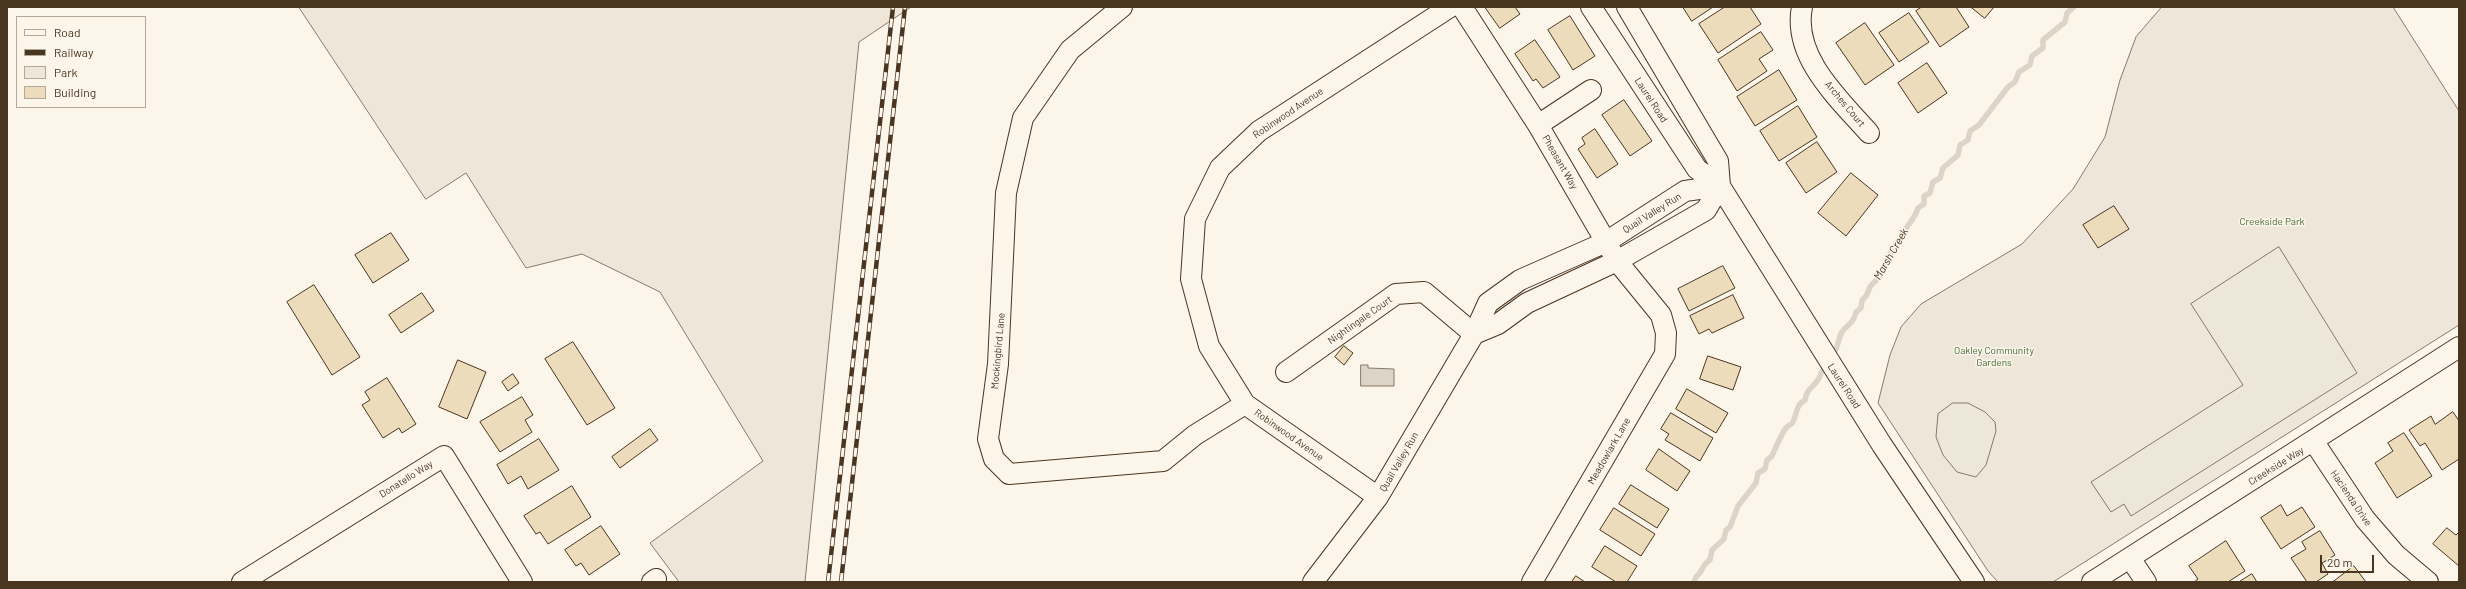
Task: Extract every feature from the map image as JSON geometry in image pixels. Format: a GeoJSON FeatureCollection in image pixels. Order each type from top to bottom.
{"type":"FeatureCollection","features":[{"type":"Feature","properties":{"kind":"street","name":"Mockingbird Lane"},"geometry":{"type":"LineString","coordinates":[[1122,7],[1070,50],[1022,118],[1006,193],[998,364],[988,438],[994,459],[1009,474],[1163,461],[1195,435],[1245,404]]}},
{"type":"Feature","properties":{"kind":"street","name":"Robinwood Avenue"},"geometry":{"type":"LineString","coordinates":[[1378,497],[1245,404],[1209,346],[1191,279],[1195,219],[1220,168],[1259,131],[1450,7]]}},
{"type":"Feature","properties":{"kind":"street","name":"Pheasant Way"},"geometry":{"type":"LineString","coordinates":[[1462,7],[1538,125],[1617,261],[1661,315]]}},
{"type":"Feature","properties":{"kind":"street","name":"Laurel Road"},"geometry":{"type":"LineString","coordinates":[[1591,7],[1697,170],[1720,186],[1856,406],[1974,582]]}},
{"type":"Feature","properties":{"kind":"street","name":"Laurel Road"},"geometry":{"type":"LineString","coordinates":[[1627,7],[1718,161],[1720,186]]}},
{"type":"Feature","properties":{"kind":"street","name":"Arches Court"},"geometry":{"type":"LineString","coordinates":[[1802,7],[1800,19],[1802,39],[1811,59],[1828,87],[1869,133]]}},
{"type":"Feature","properties":{"kind":"street"},"geometry":{"type":"LineString","coordinates":[[1538,125],[1591,90]]}},
{"type":"Feature","properties":{"kind":"street"},"geometry":{"type":"LineString","coordinates":[[1474,334],[1498,324],[1527,304],[1617,261],[1706,210],[1720,186]]}},
{"type":"Feature","properties":{"kind":"street","name":"Quail Valley Run"},"geometry":{"type":"LineString","coordinates":[[1313,582],[1378,497],[1474,334],[1488,302],[1520,280],[1606,242],[1685,191],[1720,186]]}},
{"type":"Feature","properties":{"kind":"street","name":"Nightingale Court"},"geometry":{"type":"LineString","coordinates":[[1286,372],[1396,294],[1424,292],[1474,334]]}},
{"type":"Feature","properties":{"kind":"street","name":"Meadowlark Lane"},"geometry":{"type":"LineString","coordinates":[[1532,582],[1665,354],[1666,333],[1661,315]]}},
{"type":"Feature","properties":{"kind":"street","name":"Creekside Way"},"geometry":{"type":"LineString","coordinates":[[2092,582],[2314,442],[2459,347]]}},
{"type":"Feature","properties":{"kind":"street","name":"Hacienda Drive"},"geometry":{"type":"LineString","coordinates":[[2314,442],[2365,519],[2396,555],[2428,582]]}},
{"type":"Feature","properties":{"kind":"street","name":"Donatello Way"},"geometry":{"type":"LineString","coordinates":[[242,582],[444,456],[522,582]]}},
{"type":"Feature","properties":{"kind":"street"},"geometry":{"type":"LineString","coordinates":[[2130,558],[2146,582]]}},
{"type":"Feature","properties":{"kind":"green space"},"geometry":{"type":"Polygon","coordinates":[[[299,7],[911,7],[859,42],[805,582],[679,582],[650,543],[763,461],[660,292],[582,254],[526,268],[466,173],[426,199],[299,7]]]}},
{"type":"Feature","properties":{"kind":"green space","name":"Creekside Park"},"geometry":{"type":"Polygon","coordinates":[[[2162,7],[2393,7],[2459,111],[2459,325],[2053,582],[1998,582],[1988,571],[1878,403],[1890,355],[1901,327],[1921,304],[2022,244],[2073,189],[2105,137],[2120,80],[2136,37],[2162,7]]]}},
{"type":"Feature","properties":{"kind":"shaded area"},"geometry":{"type":"Polygon","coordinates":[[[2279,247],[2357,373],[2131,516],[2124,504],[2111,512],[2091,482],[2243,385],[2191,304],[2279,247]]]}},
{"type":"Feature","properties":{"kind":"shaded area"},"geometry":{"type":"Polygon","coordinates":[[[1361,365],[1368,365],[1368,368],[1394,369],[1394,386],[1361,386],[1361,365]]]}},
{"type":"Feature","properties":{"kind":"shaded area"},"geometry":{"type":"Polygon","coordinates":[[[1953,403],[1968,403],[1985,412],[1995,422],[1996,431],[1986,465],[1976,477],[1957,472],[1943,455],[1936,437],[1938,414],[1953,403]]]}},
{"type":"Feature","properties":{"kind":"building"},"geometry":{"type":"Polygon","coordinates":[[[1485,7],[1515,7],[1520,14],[1500,28],[1485,7]]]}},
{"type":"Feature","properties":{"kind":"building"},"geometry":{"type":"Polygon","coordinates":[[[1683,7],[1713,7],[1692,21],[1683,7]]]}},
{"type":"Feature","properties":{"kind":"building"},"geometry":{"type":"Polygon","coordinates":[[[1725,7],[1750,7],[1761,24],[1718,53],[1699,24],[1725,7]]]}},
{"type":"Feature","properties":{"kind":"building"},"geometry":{"type":"Polygon","coordinates":[[[1922,7],[1956,7],[1969,27],[1940,47],[1916,11],[1922,7]]]}},
{"type":"Feature","properties":{"kind":"building"},"geometry":{"type":"Polygon","coordinates":[[[1971,7],[1994,7],[1985,18],[1971,7]]]}},
{"type":"Feature","properties":{"kind":"building"},"geometry":{"type":"Polygon","coordinates":[[[1909,13],[1929,42],[1899,62],[1879,33],[1909,13]]]}},
{"type":"Feature","properties":{"kind":"building"},"geometry":{"type":"Polygon","coordinates":[[[1570,16],[1595,56],[1573,70],[1548,30],[1570,16]]]}},
{"type":"Feature","properties":{"kind":"building"},"geometry":{"type":"Polygon","coordinates":[[[1865,23],[1894,65],[1865,85],[1836,43],[1865,23]]]}},
{"type":"Feature","properties":{"kind":"building"},"geometry":{"type":"Polygon","coordinates":[[[1761,32],[1773,50],[1759,59],[1767,71],[1737,91],[1718,60],[1761,32]]]}},
{"type":"Feature","properties":{"kind":"building"},"geometry":{"type":"Polygon","coordinates":[[[1535,40],[1560,77],[1543,88],[1536,79],[1533,81],[1515,54],[1535,40]]]}},
{"type":"Feature","properties":{"kind":"building"},"geometry":{"type":"Polygon","coordinates":[[[1927,63],[1947,93],[1918,113],[1898,83],[1927,63]]]}},
{"type":"Feature","properties":{"kind":"building"},"geometry":{"type":"Polygon","coordinates":[[[1779,70],[1797,100],[1755,126],[1737,97],[1779,70]]]}},
{"type":"Feature","properties":{"kind":"building"},"geometry":{"type":"Polygon","coordinates":[[[1624,100],[1652,141],[1630,156],[1602,115],[1624,100]]]}},
{"type":"Feature","properties":{"kind":"building"},"geometry":{"type":"Polygon","coordinates":[[[1798,106],[1817,137],[1779,161],[1760,131],[1798,106]]]}},
{"type":"Feature","properties":{"kind":"building"},"geometry":{"type":"Polygon","coordinates":[[[1595,129],[1618,164],[1597,178],[1578,149],[1585,144],[1582,138],[1595,129]]]}},
{"type":"Feature","properties":{"kind":"building"},"geometry":{"type":"Polygon","coordinates":[[[1817,142],[1837,172],[1806,193],[1786,163],[1817,142]]]}},
{"type":"Feature","properties":{"kind":"building"},"geometry":{"type":"Polygon","coordinates":[[[1851,173],[1878,195],[1846,236],[1818,213],[1851,173]]]}},
{"type":"Feature","properties":{"kind":"building"},"geometry":{"type":"Polygon","coordinates":[[[2114,206],[2129,229],[2098,248],[2083,225],[2114,206]]]}},
{"type":"Feature","properties":{"kind":"building"},"geometry":{"type":"Polygon","coordinates":[[[391,233],[409,260],[373,283],[355,255],[391,233]]]}},
{"type":"Feature","properties":{"kind":"building"},"geometry":{"type":"Polygon","coordinates":[[[1723,266],[1735,288],[1689,311],[1678,289],[1723,266]]]}},
{"type":"Feature","properties":{"kind":"building"},"geometry":{"type":"Polygon","coordinates":[[[314,285],[360,357],[332,375],[287,302],[314,285]]]}},
{"type":"Feature","properties":{"kind":"building"},"geometry":{"type":"Polygon","coordinates":[[[422,293],[434,311],[401,333],[389,315],[422,293]]]}},
{"type":"Feature","properties":{"kind":"building"},"geometry":{"type":"Polygon","coordinates":[[[1733,295],[1744,318],[1712,333],[1709,329],[1699,334],[1690,316],[1733,295]]]}},
{"type":"Feature","properties":{"kind":"building"},"geometry":{"type":"Polygon","coordinates":[[[573,342],[615,408],[587,425],[545,359],[573,342]]]}},
{"type":"Feature","properties":{"kind":"building"},"geometry":{"type":"Polygon","coordinates":[[[1344,346],[1353,353],[1344,365],[1335,357],[1344,346]]]}},
{"type":"Feature","properties":{"kind":"building"},"geometry":{"type":"Polygon","coordinates":[[[1708,356],[1741,367],[1733,390],[1700,379],[1708,356]]]}},
{"type":"Feature","properties":{"kind":"building"},"geometry":{"type":"Polygon","coordinates":[[[458,360],[486,372],[467,419],[439,407],[458,360]]]}},
{"type":"Feature","properties":{"kind":"building"},"geometry":{"type":"Polygon","coordinates":[[[513,374],[519,383],[508,391],[502,382],[513,374]]]}},
{"type":"Feature","properties":{"kind":"building"},"geometry":{"type":"Polygon","coordinates":[[[387,378],[416,424],[402,433],[399,428],[383,438],[362,405],[370,400],[365,392],[387,378]]]}},
{"type":"Feature","properties":{"kind":"building"},"geometry":{"type":"Polygon","coordinates":[[[1687,389],[1728,413],[1716,433],[1676,409],[1687,389]]]}},
{"type":"Feature","properties":{"kind":"building"},"geometry":{"type":"Polygon","coordinates":[[[522,397],[533,415],[525,420],[532,432],[500,452],[480,422],[522,397]]]}},
{"type":"Feature","properties":{"kind":"building"},"geometry":{"type":"Polygon","coordinates":[[[2453,412],[2459,421],[2459,459],[2442,470],[2425,443],[2420,446],[2409,430],[2431,416],[2435,424],[2453,412]]]}},
{"type":"Feature","properties":{"kind":"building"},"geometry":{"type":"Polygon","coordinates":[[[1671,413],[1713,438],[1700,461],[1665,440],[1669,434],[1661,429],[1671,413]]]}},
{"type":"Feature","properties":{"kind":"building"},"geometry":{"type":"Polygon","coordinates":[[[650,429],[658,440],[620,468],[612,457],[650,429]]]}},
{"type":"Feature","properties":{"kind":"building"},"geometry":{"type":"Polygon","coordinates":[[[2404,433],[2432,476],[2397,498],[2375,463],[2393,451],[2388,443],[2404,433]]]}},
{"type":"Feature","properties":{"kind":"building"},"geometry":{"type":"Polygon","coordinates":[[[539,439],[559,470],[528,489],[521,476],[508,484],[497,465],[539,439]]]}},
{"type":"Feature","properties":{"kind":"building"},"geometry":{"type":"Polygon","coordinates":[[[1659,449],[1690,471],[1677,491],[1646,470],[1659,449]]]}},
{"type":"Feature","properties":{"kind":"building"},"geometry":{"type":"Polygon","coordinates":[[[1631,485],[1669,509],[1657,528],[1619,504],[1631,485]]]}},
{"type":"Feature","properties":{"kind":"building"},"geometry":{"type":"Polygon","coordinates":[[[572,486],[591,517],[548,544],[540,532],[536,534],[524,516],[572,486]]]}},
{"type":"Feature","properties":{"kind":"building"},"geometry":{"type":"Polygon","coordinates":[[[2281,505],[2287,516],[2302,507],[2315,527],[2281,549],[2261,518],[2281,505]]]}},
{"type":"Feature","properties":{"kind":"building"},"geometry":{"type":"Polygon","coordinates":[[[1614,508],[1655,534],[1641,556],[1600,530],[1614,508]]]}},
{"type":"Feature","properties":{"kind":"building"},"geometry":{"type":"Polygon","coordinates":[[[601,526],[620,554],[589,575],[581,563],[576,566],[565,550],[601,526]]]}},
{"type":"Feature","properties":{"kind":"building"},"geometry":{"type":"Polygon","coordinates":[[[2447,528],[2456,535],[2459,532],[2459,566],[2433,544],[2447,528]]]}},
{"type":"Feature","properties":{"kind":"building"},"geometry":{"type":"Polygon","coordinates":[[[2320,531],[2335,555],[2322,563],[2328,574],[2316,582],[2307,582],[2291,558],[2306,549],[2302,542],[2320,531]]]}},
{"type":"Feature","properties":{"kind":"building"},"geometry":{"type":"Polygon","coordinates":[[[2226,541],[2245,571],[2228,582],[2194,582],[2198,579],[2189,566],[2226,541]]]}},
{"type":"Feature","properties":{"kind":"building"},"geometry":{"type":"Polygon","coordinates":[[[1605,546],[1637,566],[1627,582],[1616,582],[1592,567],[1605,546]]]}},
{"type":"Feature","properties":{"kind":"building"},"geometry":{"type":"Polygon","coordinates":[[[2354,566],[2366,582],[2333,582],[2354,566]]]}},
{"type":"Feature","properties":{"kind":"building"},"geometry":{"type":"Polygon","coordinates":[[[2252,574],[2257,582],[2239,582],[2252,574]]]}},
{"type":"Feature","properties":{"kind":"building"},"geometry":{"type":"Polygon","coordinates":[[[1576,576],[1585,582],[1572,582],[1576,576]]]}},
{"type":"Feature","properties":{"kind":"waterway","name":"Marsh Creek"},"geometry":{"type":"LineString","coordinates":[[1831,355],[1837,348],[1840,335],[1852,322],[1856,312],[1861,308],[1862,300],[1866,296],[1870,287],[1881,275],[1892,250],[1902,238],[1903,233],[1915,216],[1918,208],[1924,204],[1924,196],[1930,193],[1933,182],[1940,178],[1943,168],[1958,155],[1960,145],[1968,140],[1970,131],[1979,125],[2008,87],[2015,82],[2019,72],[2030,65],[2032,56],[2043,48],[2043,40],[2065,22],[2067,13],[2074,7]]}},
{"type":"Feature","properties":{"kind":"waterway","name":"Marsh Creek"},"geometry":{"type":"LineString","coordinates":[[1694,582],[1705,564],[1710,560],[1712,550],[1724,539],[1726,530],[1730,527],[1738,506],[1756,483],[1758,473],[1765,469],[1767,460],[1772,456],[1785,430],[1792,423],[1798,407],[1805,400],[1807,392],[1817,381],[1823,369],[1828,365]]}},
{"type":"Feature","properties":{"kind":"railway"},"geometry":{"type":"LineString","coordinates":[[828,582],[893,7]]}},
{"type":"Feature","properties":{"kind":"railway"},"geometry":{"type":"LineString","coordinates":[[841,582],[905,7]]}},
{"type":"Feature","properties":{"kind":"park label","name":"Oakley Community Gardens"},"geometry":{"type":"Point","coordinates":[1994,356]}}]}
